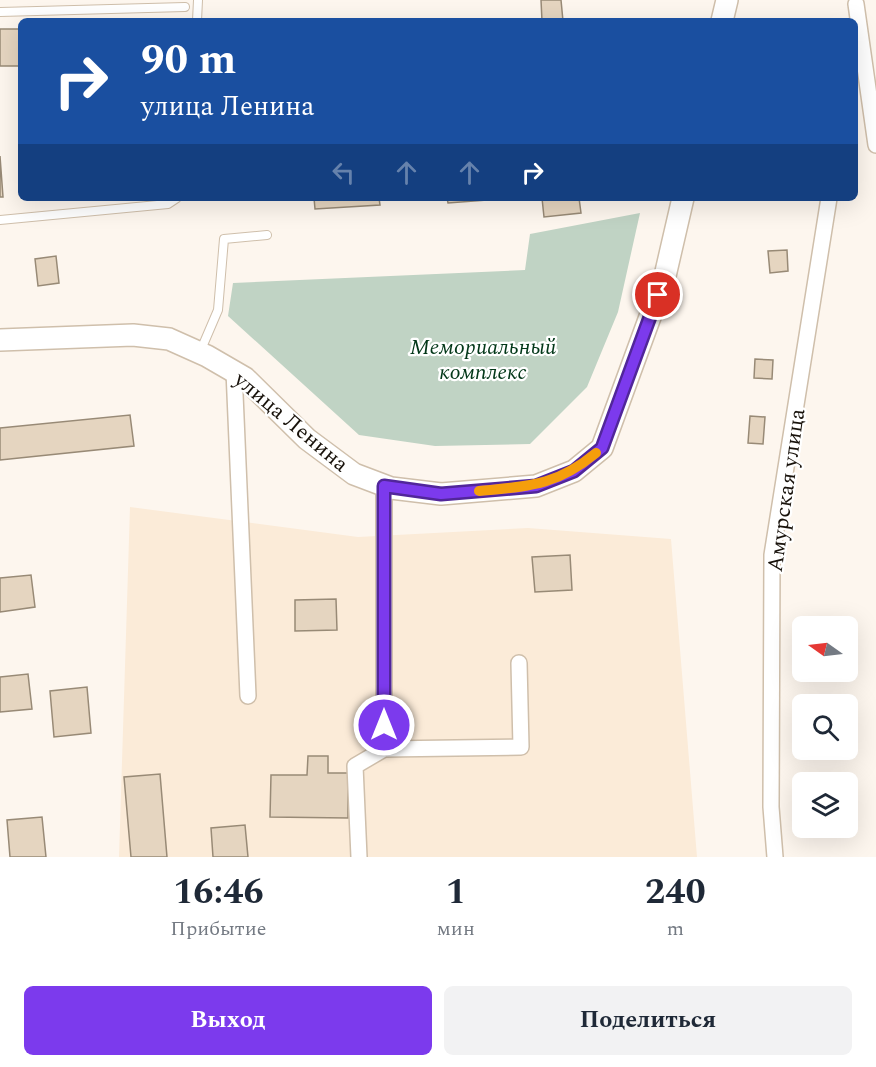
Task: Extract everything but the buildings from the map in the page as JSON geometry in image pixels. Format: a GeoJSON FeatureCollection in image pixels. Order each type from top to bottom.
{"type":"FeatureCollection","features":[{"type":"Feature","properties":{"kind":"main road"},"geometry":{"type":"LineString","coordinates":[[723,18],[727,0]]}},
{"type":"Feature","properties":{"kind":"main road","name":"улица Ленина"},"geometry":{"type":"LineString","coordinates":[[0,340],[133,335],[169,339],[200,352],[245,378],[307,439],[354,474],[384,486],[441,494],[536,486],[574,471],[602,448],[665,276],[682,201]]}},
{"type":"Feature","properties":{"kind":"street"},"geometry":{"type":"LineString","coordinates":[[853,18],[856,2]]}},
{"type":"Feature","properties":{"kind":"street"},"geometry":{"type":"LineString","coordinates":[[856,2],[876,145]]}},
{"type":"Feature","properties":{"kind":"street","name":"Амурская улица"},"geometry":{"type":"LineString","coordinates":[[775,857],[771,807],[772,555],[829,201]]}},
{"type":"Feature","properties":{"kind":"street"},"geometry":{"type":"LineString","coordinates":[[234,371],[248,696]]}},
{"type":"Feature","properties":{"kind":"street"},"geometry":{"type":"LineString","coordinates":[[384,486],[384,749]]}},
{"type":"Feature","properties":{"kind":"street"},"geometry":{"type":"LineString","coordinates":[[359,857],[355,766],[384,749],[521,747],[519,663]]}},
{"type":"Feature","properties":{"kind":"lane"},"geometry":{"type":"LineString","coordinates":[[197,18],[198,0]]}},
{"type":"Feature","properties":{"kind":"lane"},"geometry":{"type":"LineString","coordinates":[[0,12],[185,7]]}},
{"type":"Feature","properties":{"kind":"lane"},"geometry":{"type":"LineString","coordinates":[[0,220],[168,204],[172,201]]}},
{"type":"Feature","properties":{"kind":"lane"},"geometry":{"type":"LineString","coordinates":[[200,352],[218,310],[224,238],[267,235]]}},
{"type":"Feature","properties":{"kind":"shaded area"},"geometry":{"type":"Polygon","coordinates":[[[130,507],[358,537],[528,528],[671,539],[697,857],[119,857],[130,507]]]}},
{"type":"Feature","properties":{"kind":"green space","name":"Мемориальный комплекс"},"geometry":{"type":"Polygon","coordinates":[[[640,213],[618,312],[587,387],[530,444],[435,446],[359,435],[228,316],[233,283],[525,270],[530,234],[640,213]]]}},
{"type":"Feature","properties":{"kind":"slow traffic"},"geometry":{"type":"LineString","coordinates":[[479,491],[536,486],[574,471],[596,453]]}},
{"type":"Feature","properties":{"kind":"route"},"geometry":{"type":"LineString","coordinates":[[384,725],[384,486],[441,494],[536,486],[574,471],[602,448],[658,295]]}}]}
